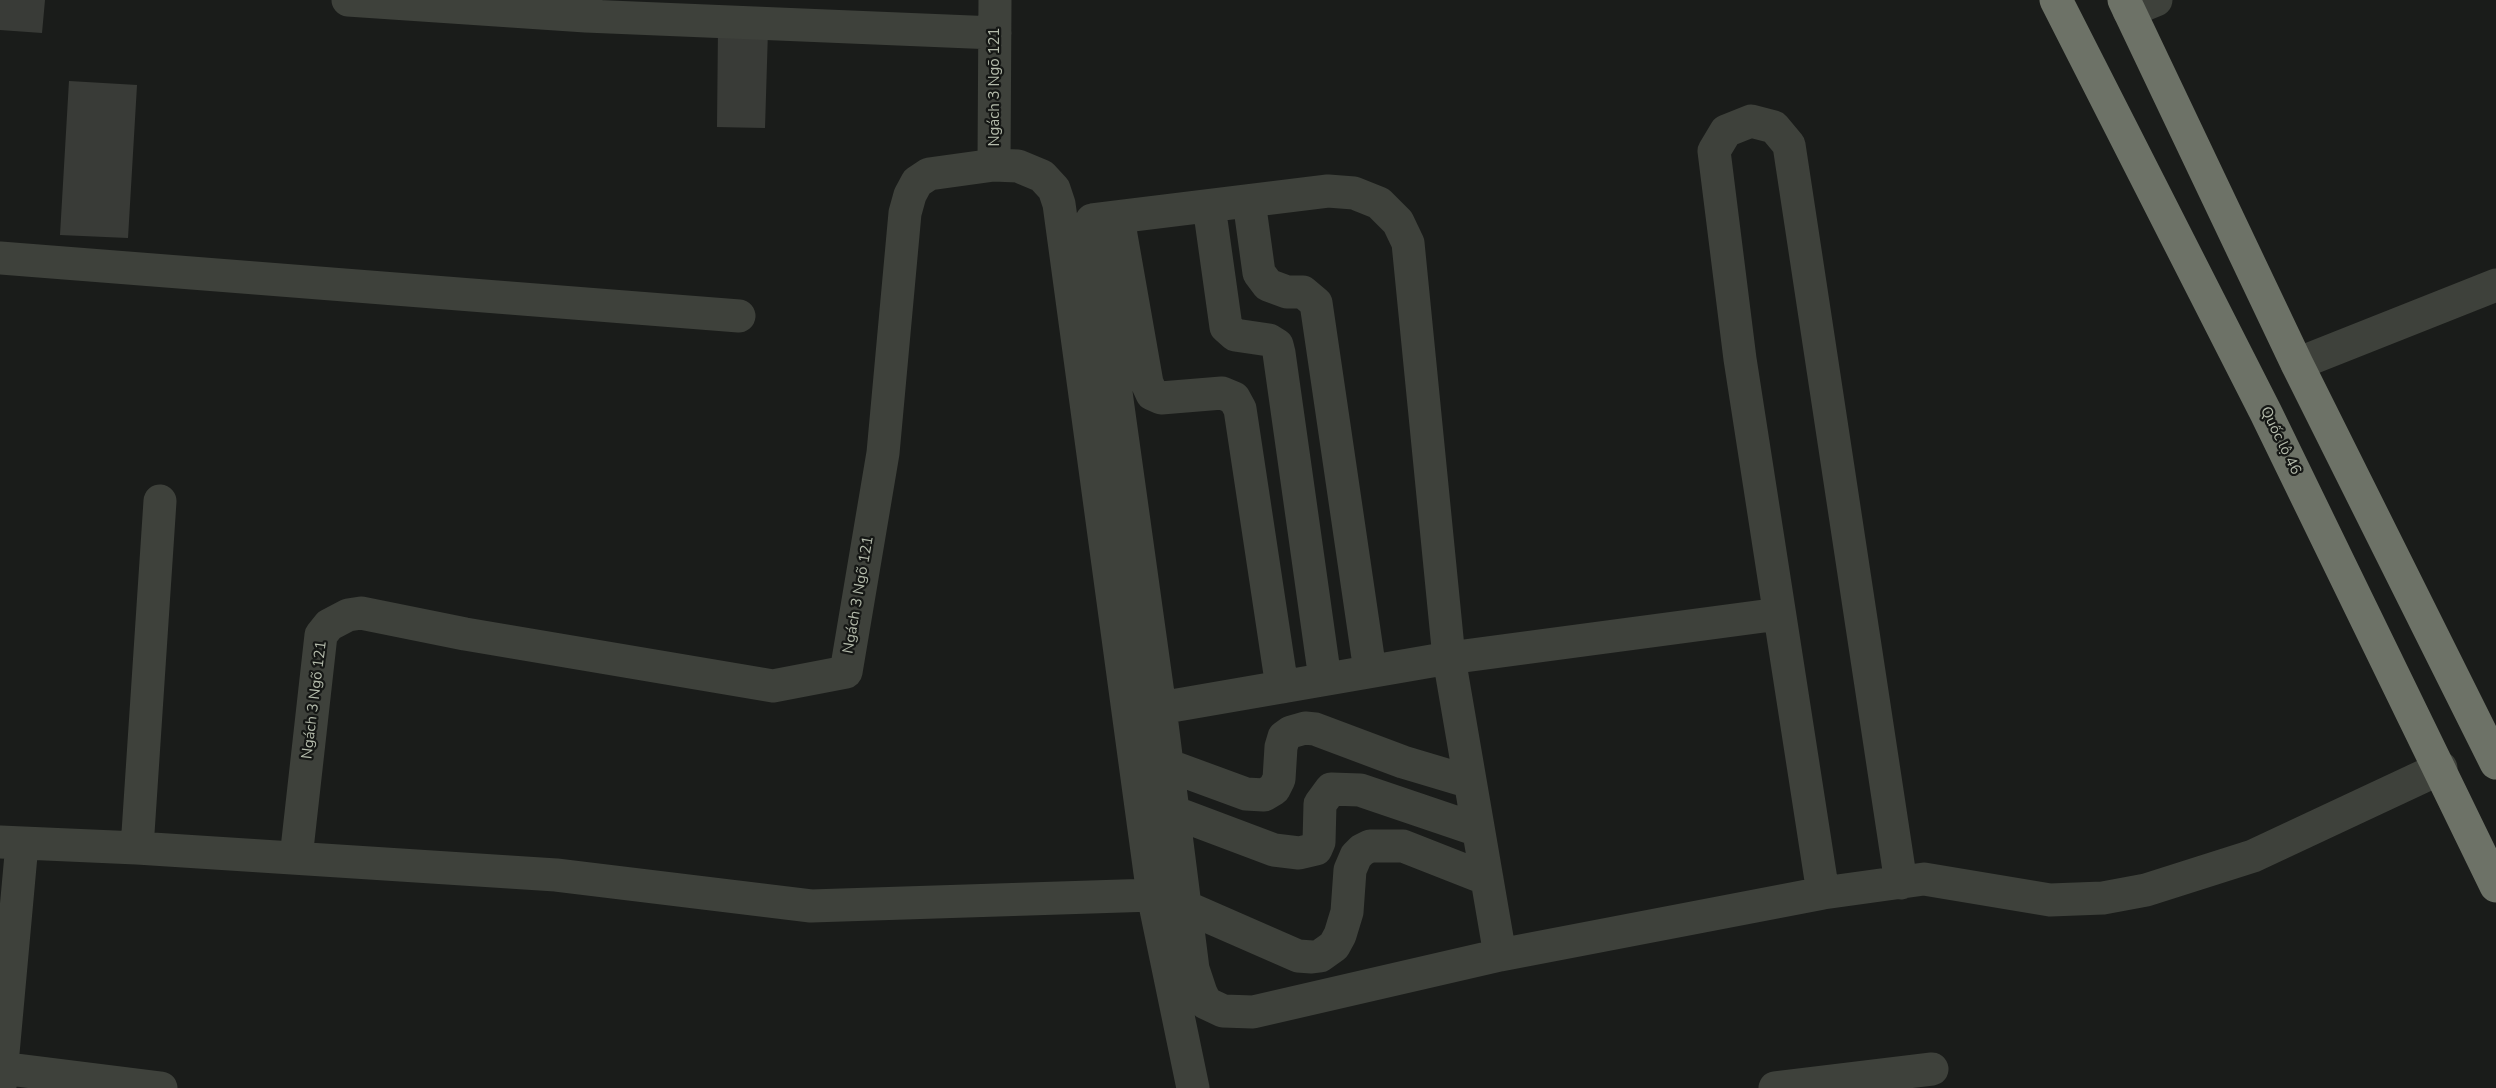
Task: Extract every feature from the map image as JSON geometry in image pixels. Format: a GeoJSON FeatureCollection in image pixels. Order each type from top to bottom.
{"type":"FeatureCollection","features":[{"type":"Feature","properties":{"kind":"highway","name":"Quốc lộ 46"},"geometry":{"type":"LineString","coordinates":[[2056,0],[2266,413],[2441,768],[2496,886]]}},
{"type":"Feature","properties":{"kind":"highway"},"geometry":{"type":"LineString","coordinates":[[2136,4],[2297,364],[2491,742],[2441,768]]}},
{"type":"Feature","properties":{"kind":"street"},"geometry":{"type":"LineString","coordinates":[[348,0],[586,8],[995,33]]}},
{"type":"Feature","properties":{"kind":"street","name":"Ngách 3 Ngõ 121"},"geometry":{"type":"LineString","coordinates":[[296,858],[321,635],[329,625],[348,615],[361,613],[465,634],[773,686],[846,672],[883,453],[905,213],[910,195],[917,182],[929,174],[994,165],[995,0]]}},
{"type":"Feature","properties":{"kind":"street"},"geometry":{"type":"LineString","coordinates":[[1823,893],[1740,359],[1714,152],[1726,131],[1751,121],[1774,127],[1789,145],[1901,883]]}},
{"type":"Feature","properties":{"kind":"street"},"geometry":{"type":"LineString","coordinates":[[994,165],[1018,166],[1042,176],[1054,189],[1059,204],[1153,895],[1193,1088]]}},
{"type":"Feature","properties":{"kind":"street"},"geometry":{"type":"LineString","coordinates":[[1500,955],[1449,658],[1408,243],[1398,222],[1379,203],[1354,193],[1328,191],[1092,220],[1160,708],[1193,969],[1206,1003],[1223,1011],[1253,1012],[1500,955],[1823,893],[1924,879],[2050,900],[2103,898],[2146,890],[2253,856],[2441,768]]}},
{"type":"Feature","properties":{"kind":"street"},"geometry":{"type":"LineString","coordinates":[[1250,201],[1259,273],[1268,285],[1287,292],[1303,292],[1316,303],[1370,671]]}},
{"type":"Feature","properties":{"kind":"street"},"geometry":{"type":"LineString","coordinates":[[1209,206],[1226,327],[1235,335],[1269,340],[1277,345],[1279,353],[1325,679]]}},
{"type":"Feature","properties":{"kind":"street"},"geometry":{"type":"LineString","coordinates":[[1118,218],[1147,383],[1152,394],[1161,398],[1222,393],[1234,398],[1240,409],[1282,687]]}},
{"type":"Feature","properties":{"kind":"street"},"geometry":{"type":"LineString","coordinates":[[0,258],[739,316]]}},
{"type":"Feature","properties":{"kind":"street"},"geometry":{"type":"LineString","coordinates":[[2297,364],[2496,285]]}},
{"type":"Feature","properties":{"kind":"street"},"geometry":{"type":"LineString","coordinates":[[137,848],[160,501]]}},
{"type":"Feature","properties":{"kind":"street"},"geometry":{"type":"LineString","coordinates":[[1160,708],[1449,658],[1779,614]]}},
{"type":"Feature","properties":{"kind":"street"},"geometry":{"type":"LineString","coordinates":[[1167,765],[1246,794],[1264,795],[1274,789],[1279,779],[1284,737],[1290,732],[1305,728],[1316,729],[1402,762],[1470,782]]}},
{"type":"Feature","properties":{"kind":"street"},"geometry":{"type":"LineString","coordinates":[[1173,812],[1274,850],[1299,853],[1316,849],[1319,842],[1320,804],[1331,789],[1360,790],[1478,830]]}},
{"type":"Feature","properties":{"kind":"street"},"geometry":{"type":"LineString","coordinates":[[161,1088],[1,1077],[11,843],[137,848],[556,875],[811,906],[1153,895]]}},
{"type":"Feature","properties":{"kind":"street"},"geometry":{"type":"LineString","coordinates":[[1186,907],[1298,956],[1312,957],[1320,956],[1334,946],[1340,935],[1347,912],[1350,870],[1356,856],[1370,846],[1403,846],[1487,879]]}},
{"type":"Feature","properties":{"kind":"street"},"geometry":{"type":"LineString","coordinates":[[1775,1088],[1932,1069]]}},
{"type":"Feature","properties":{"kind":"building"},"geometry":{"type":"Polygon","coordinates":[[[0,0],[45,0],[42,33],[0,30],[0,0]]]}},
{"type":"Feature","properties":{"kind":"building"},"geometry":{"type":"Polygon","coordinates":[[[718,29],[768,30],[765,128],[717,127],[718,29]]]}},
{"type":"Feature","properties":{"kind":"building"},"geometry":{"type":"Polygon","coordinates":[[[69,81],[137,85],[128,238],[60,235],[69,81]]]}}]}
